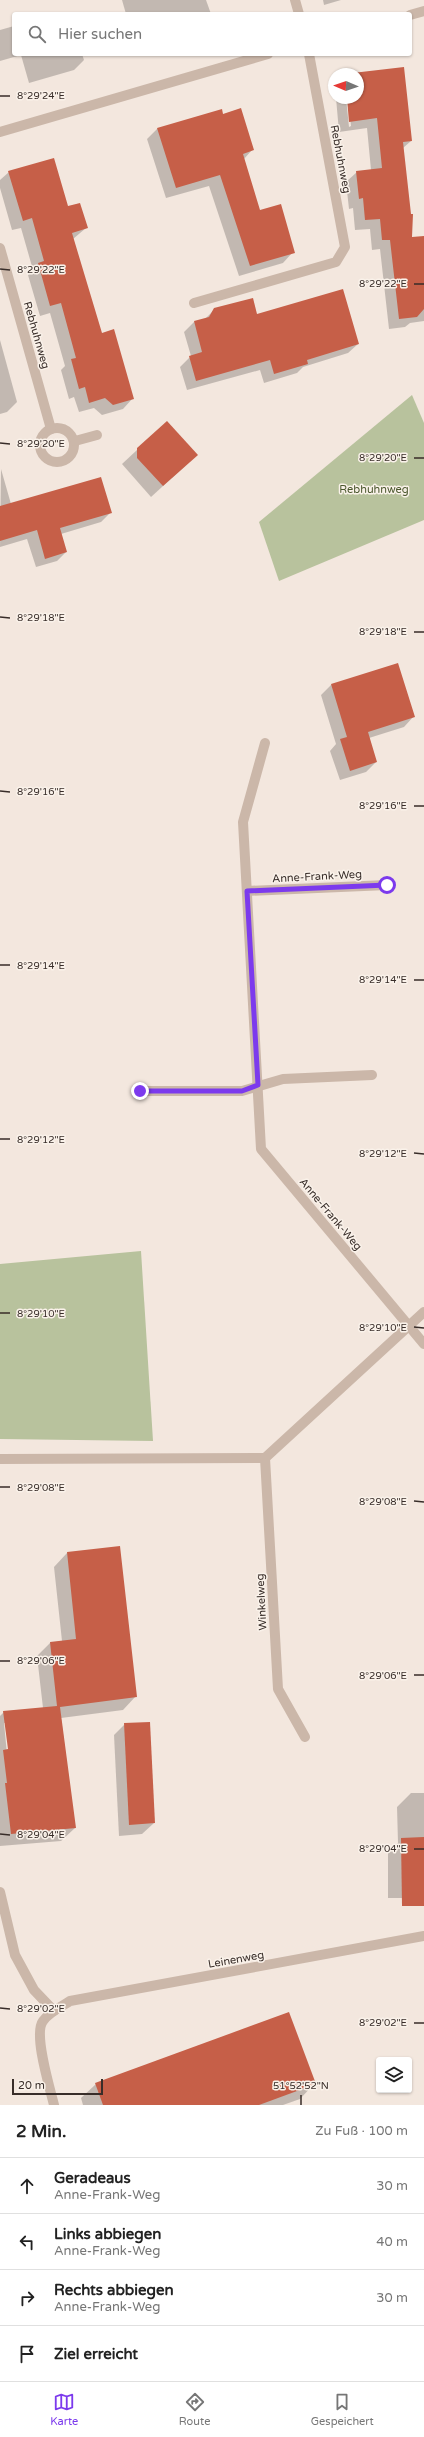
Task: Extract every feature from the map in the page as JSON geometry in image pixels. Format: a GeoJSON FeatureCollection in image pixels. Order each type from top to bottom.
{"type":"FeatureCollection","features":[{"type":"Feature","properties":{"kind":"street"},"geometry":{"type":"LineString","coordinates":[[294,0],[298,12]]}},
{"type":"Feature","properties":{"kind":"street"},"geometry":{"type":"LineString","coordinates":[[412,14],[424,11]]}},
{"type":"Feature","properties":{"kind":"street"},"geometry":{"type":"LineString","coordinates":[[0,132],[261,56]]}},
{"type":"Feature","properties":{"kind":"street","name":"Rebhuhnweg"},"geometry":{"type":"LineString","coordinates":[[194,303],[336,262],[345,247],[309,56]]}},
{"type":"Feature","properties":{"kind":"street","name":"Rebhuhnweg"},"geometry":{"type":"LineString","coordinates":[[0,248],[51,429]]}},
{"type":"Feature","properties":{"kind":"street"},"geometry":{"type":"LineString","coordinates":[[60,428],[68,432],[75,441],[70,457],[62,462],[54,462],[45,459],[40,451],[40,442],[44,434],[51,429],[60,428]]}},
{"type":"Feature","properties":{"kind":"street"},"geometry":{"type":"LineString","coordinates":[[75,441],[97,435]]}},
{"type":"Feature","properties":{"kind":"street","name":"Anne-Frank-Weg"},"geometry":{"type":"LineString","coordinates":[[265,743],[243,822],[261,1149],[424,1344]]}},
{"type":"Feature","properties":{"kind":"street","name":"Anne-Frank-Weg"},"geometry":{"type":"LineString","coordinates":[[247,891],[387,885]]}},
{"type":"Feature","properties":{"kind":"street"},"geometry":{"type":"LineString","coordinates":[[140,1091],[242,1091],[258,1085],[283,1079],[372,1075]]}},
{"type":"Feature","properties":{"kind":"street"},"geometry":{"type":"LineString","coordinates":[[0,1459],[265,1458],[424,1312]]}},
{"type":"Feature","properties":{"kind":"street","name":"Winkelweg"},"geometry":{"type":"LineString","coordinates":[[265,1458],[278,1689],[305,1737]]}},
{"type":"Feature","properties":{"kind":"street"},"geometry":{"type":"LineString","coordinates":[[0,1892],[15,1955],[34,1990],[54,2011]]}},
{"type":"Feature","properties":{"kind":"street","name":"Leinenweg"},"geometry":{"type":"LineString","coordinates":[[54,2105],[39,2035],[42,2022],[54,2011],[70,2001],[424,1936]]}},
{"type":"Feature","properties":{"kind":"green space","name":"Rebhuhnweg"},"geometry":{"type":"Polygon","coordinates":[[[412,395],[424,423],[424,520],[279,581],[259,522],[412,395]]]}},
{"type":"Feature","properties":{"kind":"green space"},"geometry":{"type":"Polygon","coordinates":[[[141,1251],[153,1441],[0,1439],[0,1264],[141,1251]]]}},
{"type":"Feature","properties":{"kind":"building"},"geometry":{"type":"Polygon","coordinates":[[[404,67],[412,141],[403,142],[411,214],[413,214],[412,237],[424,236],[424,309],[417,317],[399,319],[390,240],[382,240],[380,219],[365,220],[363,198],[359,199],[356,171],[382,168],[377,118],[349,122],[348,104],[364,104],[364,72],[404,67]]]}},
{"type":"Feature","properties":{"kind":"building"},"geometry":{"type":"Polygon","coordinates":[[[241,108],[254,150],[243,154],[260,210],[281,204],[295,253],[250,266],[220,175],[176,188],[157,128],[222,109],[223,114],[241,108]]]}},
{"type":"Feature","properties":{"kind":"building"},"geometry":{"type":"Polygon","coordinates":[[[54,158],[68,206],[80,203],[88,228],[72,233],[102,333],[114,329],[134,399],[113,405],[105,398],[89,403],[85,387],[79,389],[71,359],[76,358],[61,303],[50,306],[38,263],[44,261],[32,218],[23,221],[8,171],[54,158]]]}},
{"type":"Feature","properties":{"kind":"building"},"geometry":{"type":"Polygon","coordinates":[[[343,289],[359,344],[307,360],[308,364],[274,374],[270,360],[196,381],[189,356],[202,352],[194,321],[209,317],[214,308],[253,298],[257,314],[343,289]]]}},
{"type":"Feature","properties":{"kind":"building"},"geometry":{"type":"Polygon","coordinates":[[[167,421],[198,455],[163,486],[137,458],[137,448],[167,421]]]}},
{"type":"Feature","properties":{"kind":"building"},"geometry":{"type":"Polygon","coordinates":[[[101,477],[112,513],[60,528],[67,552],[45,559],[37,530],[0,541],[0,506],[101,477]]]}},
{"type":"Feature","properties":{"kind":"building"},"geometry":{"type":"Polygon","coordinates":[[[398,663],[415,717],[368,732],[377,762],[350,771],[340,739],[347,737],[331,684],[398,663]]]}},
{"type":"Feature","properties":{"kind":"building"},"geometry":{"type":"Polygon","coordinates":[[[120,1546],[137,1697],[60,1707],[76,1828],[11,1834],[5,1783],[7,1783],[3,1750],[8,1749],[3,1711],[57,1706],[50,1642],[76,1639],[67,1552],[120,1546]]]}},
{"type":"Feature","properties":{"kind":"building"},"geometry":{"type":"Polygon","coordinates":[[[150,1722],[155,1823],[129,1825],[124,1723],[150,1722]]]}},
{"type":"Feature","properties":{"kind":"building"},"geometry":{"type":"Polygon","coordinates":[[[424,1837],[424,1906],[402,1906],[401,1838],[424,1837]]]}},
{"type":"Feature","properties":{"kind":"building"},"geometry":{"type":"Polygon","coordinates":[[[289,2012],[316,2084],[259,2105],[103,2105],[95,2083],[289,2012]]]}},
{"type":"Feature","properties":{"kind":"route"},"geometry":{"type":"LineString","coordinates":[[140,1091],[242,1091],[258,1085],[247,891],[387,885]]}}]}
